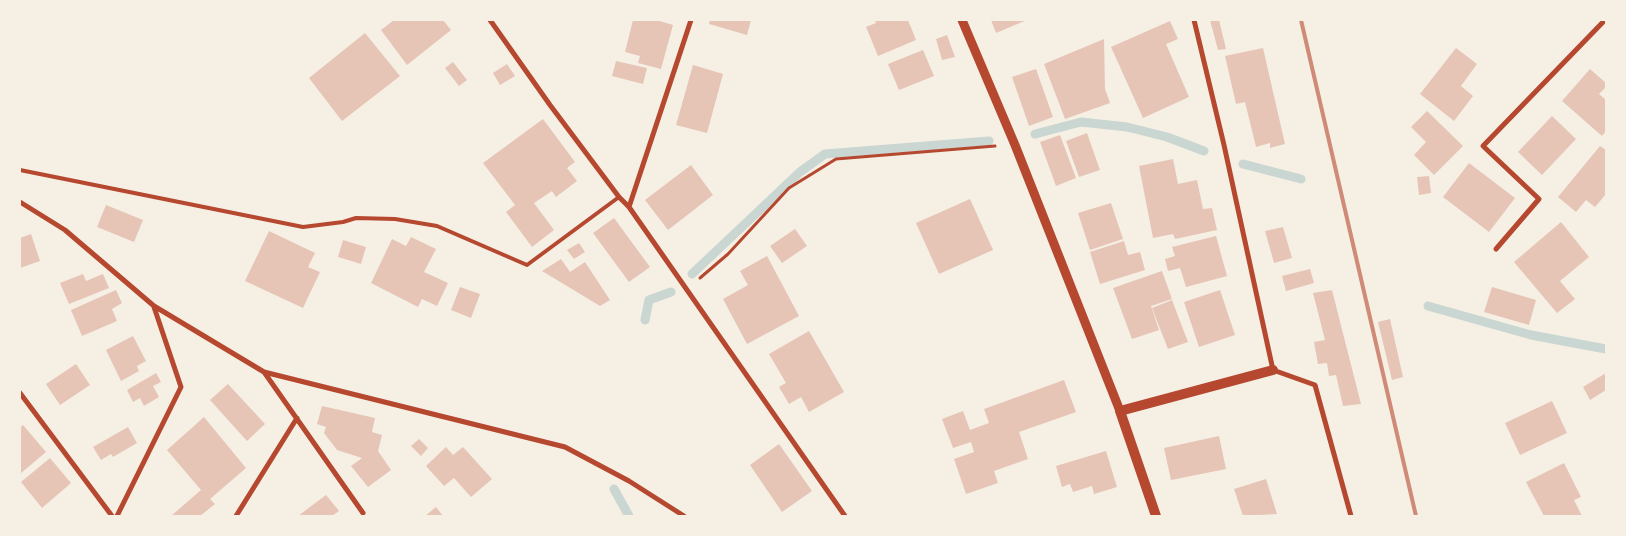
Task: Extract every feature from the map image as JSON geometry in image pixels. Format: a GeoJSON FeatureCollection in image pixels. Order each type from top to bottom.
{"type":"FeatureCollection","features":[{"type":"Feature","properties":{"kind":"main road"},"geometry":{"type":"LineString","coordinates":[[1156,516],[1120,411],[1273,370]]}},
{"type":"Feature","properties":{"kind":"street"},"geometry":{"type":"LineString","coordinates":[[490,20],[619,198],[629,207],[845,516]]}},
{"type":"Feature","properties":{"kind":"street"},"geometry":{"type":"LineString","coordinates":[[629,207],[691,20]]}},
{"type":"Feature","properties":{"kind":"street"},"geometry":{"type":"LineString","coordinates":[[962,20],[1015,145],[1120,411]]}},
{"type":"Feature","properties":{"kind":"street"},"geometry":{"type":"LineString","coordinates":[[1194,20],[1224,145],[1273,370],[1315,385],[1351,516]]}},
{"type":"Feature","properties":{"kind":"street"},"geometry":{"type":"LineString","coordinates":[[1496,249],[1539,199],[1483,146],[1605,20]]}},
{"type":"Feature","properties":{"kind":"street"},"geometry":{"type":"LineString","coordinates":[[20,202],[65,230],[154,306],[264,372],[565,447],[629,482],[684,516]]}},
{"type":"Feature","properties":{"kind":"street"},"geometry":{"type":"LineString","coordinates":[[117,516],[181,386],[154,306]]}},
{"type":"Feature","properties":{"kind":"street"},"geometry":{"type":"LineString","coordinates":[[264,372],[363,513]]}},
{"type":"Feature","properties":{"kind":"street"},"geometry":{"type":"LineString","coordinates":[[20,393],[112,516]]}},
{"type":"Feature","properties":{"kind":"street"},"geometry":{"type":"LineString","coordinates":[[236,516],[297,418]]}},
{"type":"Feature","properties":{"kind":"lane"},"geometry":{"type":"LineString","coordinates":[[20,170],[302,227],[343,222],[356,218],[395,219],[437,226],[526,265],[619,198]]}},
{"type":"Feature","properties":{"kind":"path"},"geometry":{"type":"LineString","coordinates":[[686,289],[728,254],[789,188],[836,158],[1015,145]]}},
{"type":"Feature","properties":{"kind":"building"},"geometry":{"type":"Polygon","coordinates":[[[394,20],[443,20],[451,30],[407,65],[381,30],[394,20]]]}},
{"type":"Feature","properties":{"kind":"building"},"geometry":{"type":"Polygon","coordinates":[[[633,20],[656,20],[673,25],[661,69],[638,63],[640,56],[625,52],[633,20]]]}},
{"type":"Feature","properties":{"kind":"building"},"geometry":{"type":"Polygon","coordinates":[[[710,20],[751,20],[747,35],[709,24],[710,20]]]}},
{"type":"Feature","properties":{"kind":"building"},"geometry":{"type":"Polygon","coordinates":[[[875,20],[908,20],[916,40],[878,56],[866,27],[876,23],[875,20]]]}},
{"type":"Feature","properties":{"kind":"building"},"geometry":{"type":"Polygon","coordinates":[[[991,20],[1027,20],[996,33],[991,20]]]}},
{"type":"Feature","properties":{"kind":"building"},"geometry":{"type":"Polygon","coordinates":[[[1210,20],[1219,20],[1226,49],[1218,50],[1210,20]]]}},
{"type":"Feature","properties":{"kind":"building"},"geometry":{"type":"Polygon","coordinates":[[[1170,21],[1178,39],[1166,44],[1189,97],[1143,118],[1111,47],[1170,21]]]}},
{"type":"Feature","properties":{"kind":"building"},"geometry":{"type":"Polygon","coordinates":[[[365,33],[400,76],[342,121],[309,78],[365,33]]]}},
{"type":"Feature","properties":{"kind":"building"},"geometry":{"type":"Polygon","coordinates":[[[947,35],[955,57],[942,60],[936,39],[947,35]]]}},
{"type":"Feature","properties":{"kind":"building"},"geometry":{"type":"Polygon","coordinates":[[[1104,39],[1105,89],[1110,103],[1065,119],[1044,64],[1104,39]]]}},
{"type":"Feature","properties":{"kind":"building"},"geometry":{"type":"Polygon","coordinates":[[[1263,48],[1285,144],[1270,148],[1270,143],[1256,147],[1245,102],[1236,104],[1225,56],[1263,48]]]}},
{"type":"Feature","properties":{"kind":"building"},"geometry":{"type":"Polygon","coordinates":[[[1456,48],[1477,64],[1461,86],[1473,96],[1454,121],[1420,94],[1456,48]]]}},
{"type":"Feature","properties":{"kind":"building"},"geometry":{"type":"Polygon","coordinates":[[[923,50],[934,76],[899,90],[888,64],[923,50]]]}},
{"type":"Feature","properties":{"kind":"building"},"geometry":{"type":"Polygon","coordinates":[[[616,61],[647,68],[643,84],[612,76],[616,61]]]}},
{"type":"Feature","properties":{"kind":"building"},"geometry":{"type":"Polygon","coordinates":[[[453,62],[467,80],[459,86],[445,68],[453,62]]]}},
{"type":"Feature","properties":{"kind":"building"},"geometry":{"type":"Polygon","coordinates":[[[507,64],[515,76],[500,85],[493,73],[507,64]]]}},
{"type":"Feature","properties":{"kind":"building"},"geometry":{"type":"Polygon","coordinates":[[[693,65],[723,74],[707,133],[676,125],[693,65]]]}},
{"type":"Feature","properties":{"kind":"building"},"geometry":{"type":"Polygon","coordinates":[[[1036,69],[1053,117],[1029,126],[1012,77],[1036,69]]]}},
{"type":"Feature","properties":{"kind":"building"},"geometry":{"type":"Polygon","coordinates":[[[1590,69],[1606,83],[1606,87],[1599,94],[1606,100],[1606,131],[1602,136],[1562,101],[1590,69]]]}},
{"type":"Feature","properties":{"kind":"building"},"geometry":{"type":"Polygon","coordinates":[[[1427,111],[1463,146],[1434,175],[1414,155],[1426,142],[1411,127],[1427,111]]]}},
{"type":"Feature","properties":{"kind":"building"},"geometry":{"type":"Polygon","coordinates":[[[1552,116],[1576,139],[1542,175],[1518,152],[1552,116]]]}},
{"type":"Feature","properties":{"kind":"building"},"geometry":{"type":"Polygon","coordinates":[[[543,119],[575,162],[567,168],[577,181],[556,197],[552,191],[534,203],[554,230],[532,247],[506,212],[515,205],[483,163],[543,119]]]}},
{"type":"Feature","properties":{"kind":"building"},"geometry":{"type":"Polygon","coordinates":[[[1087,133],[1100,170],[1079,177],[1066,141],[1087,133]]]}},
{"type":"Feature","properties":{"kind":"building"},"geometry":{"type":"Polygon","coordinates":[[[1060,135],[1076,178],[1056,186],[1040,142],[1060,135]]]}},
{"type":"Feature","properties":{"kind":"building"},"geometry":{"type":"Polygon","coordinates":[[[1600,146],[1606,150],[1606,194],[1595,207],[1586,200],[1576,212],[1558,197],[1600,146]]]}},
{"type":"Feature","properties":{"kind":"building"},"geometry":{"type":"Polygon","coordinates":[[[1173,159],[1178,184],[1197,180],[1203,209],[1212,208],[1217,230],[1175,239],[1173,234],[1153,238],[1139,166],[1173,159]]]}},
{"type":"Feature","properties":{"kind":"building"},"geometry":{"type":"Polygon","coordinates":[[[1469,163],[1515,198],[1489,232],[1443,197],[1469,163]]]}},
{"type":"Feature","properties":{"kind":"building"},"geometry":{"type":"Polygon","coordinates":[[[691,165],[713,195],[668,230],[645,200],[691,165]]]}},
{"type":"Feature","properties":{"kind":"building"},"geometry":{"type":"Polygon","coordinates":[[[1429,176],[1431,193],[1419,195],[1417,177],[1429,176]]]}},
{"type":"Feature","properties":{"kind":"building"},"geometry":{"type":"Polygon","coordinates":[[[970,199],[993,250],[939,274],[916,223],[970,199]]]}},
{"type":"Feature","properties":{"kind":"building"},"geometry":{"type":"Polygon","coordinates":[[[1111,203],[1123,239],[1090,250],[1078,213],[1111,203]]]}},
{"type":"Feature","properties":{"kind":"building"},"geometry":{"type":"Polygon","coordinates":[[[106,205],[143,220],[134,242],[97,227],[106,205]]]}},
{"type":"Feature","properties":{"kind":"building"},"geometry":{"type":"Polygon","coordinates":[[[614,218],[650,267],[629,282],[593,233],[614,218]]]}},
{"type":"Feature","properties":{"kind":"building"},"geometry":{"type":"Polygon","coordinates":[[[1561,222],[1589,257],[1560,281],[1575,299],[1557,313],[1514,262],[1561,222]]]}},
{"type":"Feature","properties":{"kind":"building"},"geometry":{"type":"Polygon","coordinates":[[[1283,227],[1292,258],[1274,263],[1265,231],[1283,227]]]}},
{"type":"Feature","properties":{"kind":"building"},"geometry":{"type":"Polygon","coordinates":[[[795,229],[807,246],[782,263],[770,246],[795,229]]]}},
{"type":"Feature","properties":{"kind":"building"},"geometry":{"type":"Polygon","coordinates":[[[269,231],[315,253],[308,267],[320,272],[303,308],[245,281],[269,231]]]}},
{"type":"Feature","properties":{"kind":"building"},"geometry":{"type":"Polygon","coordinates":[[[31,234],[40,261],[20,268],[20,238],[31,234]]]}},
{"type":"Feature","properties":{"kind":"building"},"geometry":{"type":"Polygon","coordinates":[[[1216,236],[1227,276],[1186,287],[1180,268],[1168,271],[1165,259],[1175,256],[1172,247],[1216,236]]]}},
{"type":"Feature","properties":{"kind":"building"},"geometry":{"type":"Polygon","coordinates":[[[411,237],[436,249],[424,272],[448,283],[437,306],[422,299],[418,307],[371,283],[392,239],[406,246],[411,237]]]}},
{"type":"Feature","properties":{"kind":"building"},"geometry":{"type":"Polygon","coordinates":[[[343,240],[366,247],[361,264],[338,257],[343,240]]]}},
{"type":"Feature","properties":{"kind":"building"},"geometry":{"type":"Polygon","coordinates":[[[1124,241],[1128,255],[1140,252],[1145,270],[1100,284],[1090,252],[1124,241]]]}},
{"type":"Feature","properties":{"kind":"building"},"geometry":{"type":"Polygon","coordinates":[[[579,243],[585,252],[574,259],[567,250],[579,243]]]}},
{"type":"Feature","properties":{"kind":"building"},"geometry":{"type":"Polygon","coordinates":[[[767,256],[799,316],[747,344],[723,299],[748,285],[740,271],[767,256]]]}},
{"type":"Feature","properties":{"kind":"building"},"geometry":{"type":"Polygon","coordinates":[[[561,259],[570,272],[585,262],[610,300],[600,306],[542,271],[561,259]]]}},
{"type":"Feature","properties":{"kind":"building"},"geometry":{"type":"Polygon","coordinates":[[[1310,269],[1314,283],[1286,291],[1282,276],[1310,269]]]}},
{"type":"Feature","properties":{"kind":"building"},"geometry":{"type":"Polygon","coordinates":[[[1162,271],[1172,299],[1151,306],[1159,330],[1132,339],[1113,288],[1162,271]]]}},
{"type":"Feature","properties":{"kind":"building"},"geometry":{"type":"Polygon","coordinates":[[[83,274],[86,281],[103,274],[109,288],[69,304],[60,283],[83,274]]]}},
{"type":"Feature","properties":{"kind":"building"},"geometry":{"type":"Polygon","coordinates":[[[460,287],[480,294],[471,318],[451,310],[460,287]]]}},
{"type":"Feature","properties":{"kind":"building"},"geometry":{"type":"Polygon","coordinates":[[[1492,287],[1536,300],[1529,325],[1484,312],[1492,287]]]}},
{"type":"Feature","properties":{"kind":"building"},"geometry":{"type":"Polygon","coordinates":[[[116,290],[122,303],[112,309],[117,321],[82,336],[71,310],[116,290]]]}},
{"type":"Feature","properties":{"kind":"building"},"geometry":{"type":"Polygon","coordinates":[[[1220,290],[1235,335],[1199,347],[1184,302],[1220,290]]]}},
{"type":"Feature","properties":{"kind":"building"},"geometry":{"type":"Polygon","coordinates":[[[1332,290],[1361,404],[1343,406],[1336,375],[1329,376],[1327,363],[1318,364],[1314,342],[1325,340],[1313,293],[1332,290]]]}},
{"type":"Feature","properties":{"kind":"building"},"geometry":{"type":"Polygon","coordinates":[[[1172,300],[1188,342],[1168,349],[1152,308],[1172,300]]]}},
{"type":"Feature","properties":{"kind":"building"},"geometry":{"type":"Polygon","coordinates":[[[1390,319],[1403,377],[1392,380],[1378,322],[1390,319]]]}},
{"type":"Feature","properties":{"kind":"building"},"geometry":{"type":"Polygon","coordinates":[[[809,331],[844,392],[809,412],[801,397],[789,404],[779,387],[786,383],[769,354],[809,331]]]}},
{"type":"Feature","properties":{"kind":"building"},"geometry":{"type":"Polygon","coordinates":[[[133,336],[146,361],[137,366],[139,371],[121,381],[106,350],[133,336]]]}},
{"type":"Feature","properties":{"kind":"building"},"geometry":{"type":"Polygon","coordinates":[[[76,364],[90,385],[60,405],[46,384],[76,364]]]}},
{"type":"Feature","properties":{"kind":"building"},"geometry":{"type":"Polygon","coordinates":[[[156,373],[161,382],[153,386],[159,397],[144,406],[140,398],[133,402],[127,390],[156,373]]]}},
{"type":"Feature","properties":{"kind":"building"},"geometry":{"type":"Polygon","coordinates":[[[1606,373],[1606,390],[1590,400],[1583,387],[1606,373]]]}},
{"type":"Feature","properties":{"kind":"building"},"geometry":{"type":"Polygon","coordinates":[[[1064,380],[1076,412],[1019,432],[1028,459],[994,471],[998,483],[966,494],[954,459],[974,452],[971,442],[953,448],[942,419],[963,411],[970,430],[989,423],[984,409],[1064,380]]]}},
{"type":"Feature","properties":{"kind":"building"},"geometry":{"type":"Polygon","coordinates":[[[228,384],[265,424],[247,441],[210,400],[228,384]]]}},
{"type":"Feature","properties":{"kind":"building"},"geometry":{"type":"Polygon","coordinates":[[[1552,401],[1567,433],[1520,455],[1505,423],[1552,401]]]}},
{"type":"Feature","properties":{"kind":"building"},"geometry":{"type":"Polygon","coordinates":[[[322,406],[375,418],[372,432],[382,435],[378,451],[391,470],[368,487],[351,466],[362,458],[337,450],[324,433],[326,427],[317,424],[322,406]]]}},
{"type":"Feature","properties":{"kind":"building"},"geometry":{"type":"Polygon","coordinates":[[[204,417],[246,468],[210,499],[215,504],[200,516],[171,516],[201,490],[167,450],[204,417]]]}},
{"type":"Feature","properties":{"kind":"building"},"geometry":{"type":"Polygon","coordinates":[[[23,425],[46,452],[20,474],[20,428],[23,425]]]}},
{"type":"Feature","properties":{"kind":"building"},"geometry":{"type":"Polygon","coordinates":[[[128,427],[137,443],[113,457],[111,454],[101,460],[93,447],[128,427]]]}},
{"type":"Feature","properties":{"kind":"building"},"geometry":{"type":"Polygon","coordinates":[[[1219,436],[1226,469],[1171,480],[1164,448],[1219,436]]]}},
{"type":"Feature","properties":{"kind":"building"},"geometry":{"type":"Polygon","coordinates":[[[419,439],[428,448],[421,456],[411,446],[419,439]]]}},
{"type":"Feature","properties":{"kind":"building"},"geometry":{"type":"Polygon","coordinates":[[[779,444],[812,491],[782,512],[750,465],[779,444]]]}},
{"type":"Feature","properties":{"kind":"building"},"geometry":{"type":"Polygon","coordinates":[[[446,447],[453,455],[463,447],[492,479],[471,497],[454,478],[444,486],[426,466],[446,447]]]}},
{"type":"Feature","properties":{"kind":"building"},"geometry":{"type":"Polygon","coordinates":[[[1106,451],[1117,487],[1094,494],[1092,486],[1073,492],[1070,484],[1062,487],[1056,466],[1106,451]]]}},
{"type":"Feature","properties":{"kind":"building"},"geometry":{"type":"Polygon","coordinates":[[[50,458],[71,483],[42,508],[21,482],[50,458]]]}},
{"type":"Feature","properties":{"kind":"building"},"geometry":{"type":"Polygon","coordinates":[[[1564,463],[1581,497],[1574,500],[1582,516],[1544,516],[1526,482],[1564,463]]]}},
{"type":"Feature","properties":{"kind":"building"},"geometry":{"type":"Polygon","coordinates":[[[1266,479],[1277,514],[1243,516],[1234,489],[1266,479]]]}},
{"type":"Feature","properties":{"kind":"building"},"geometry":{"type":"Polygon","coordinates":[[[326,495],[339,511],[332,516],[298,516],[326,495]]]}},
{"type":"Feature","properties":{"kind":"building"},"geometry":{"type":"Polygon","coordinates":[[[436,507],[443,516],[425,516],[436,507]]]}},
{"type":"Feature","properties":{"kind":"waterway"},"geometry":{"type":"LineString","coordinates":[[1035,134],[1081,122],[1127,127],[1167,137],[1204,151]]}},
{"type":"Feature","properties":{"kind":"waterway"},"geometry":{"type":"LineString","coordinates":[[692,274],[800,172],[825,154],[989,141]]}},
{"type":"Feature","properties":{"kind":"waterway"},"geometry":{"type":"LineString","coordinates":[[1243,164],[1301,179]]}},
{"type":"Feature","properties":{"kind":"waterway"},"geometry":{"type":"LineString","coordinates":[[645,320],[649,300],[671,292]]}},
{"type":"Feature","properties":{"kind":"waterway"},"geometry":{"type":"LineString","coordinates":[[1428,306],[1531,335],[1606,349]]}},
{"type":"Feature","properties":{"kind":"waterway"},"geometry":{"type":"LineString","coordinates":[[614,489],[629,516]]}},
{"type":"Feature","properties":{"kind":"railway"},"geometry":{"type":"LineString","coordinates":[[1301,20],[1416,516]]}}]}
